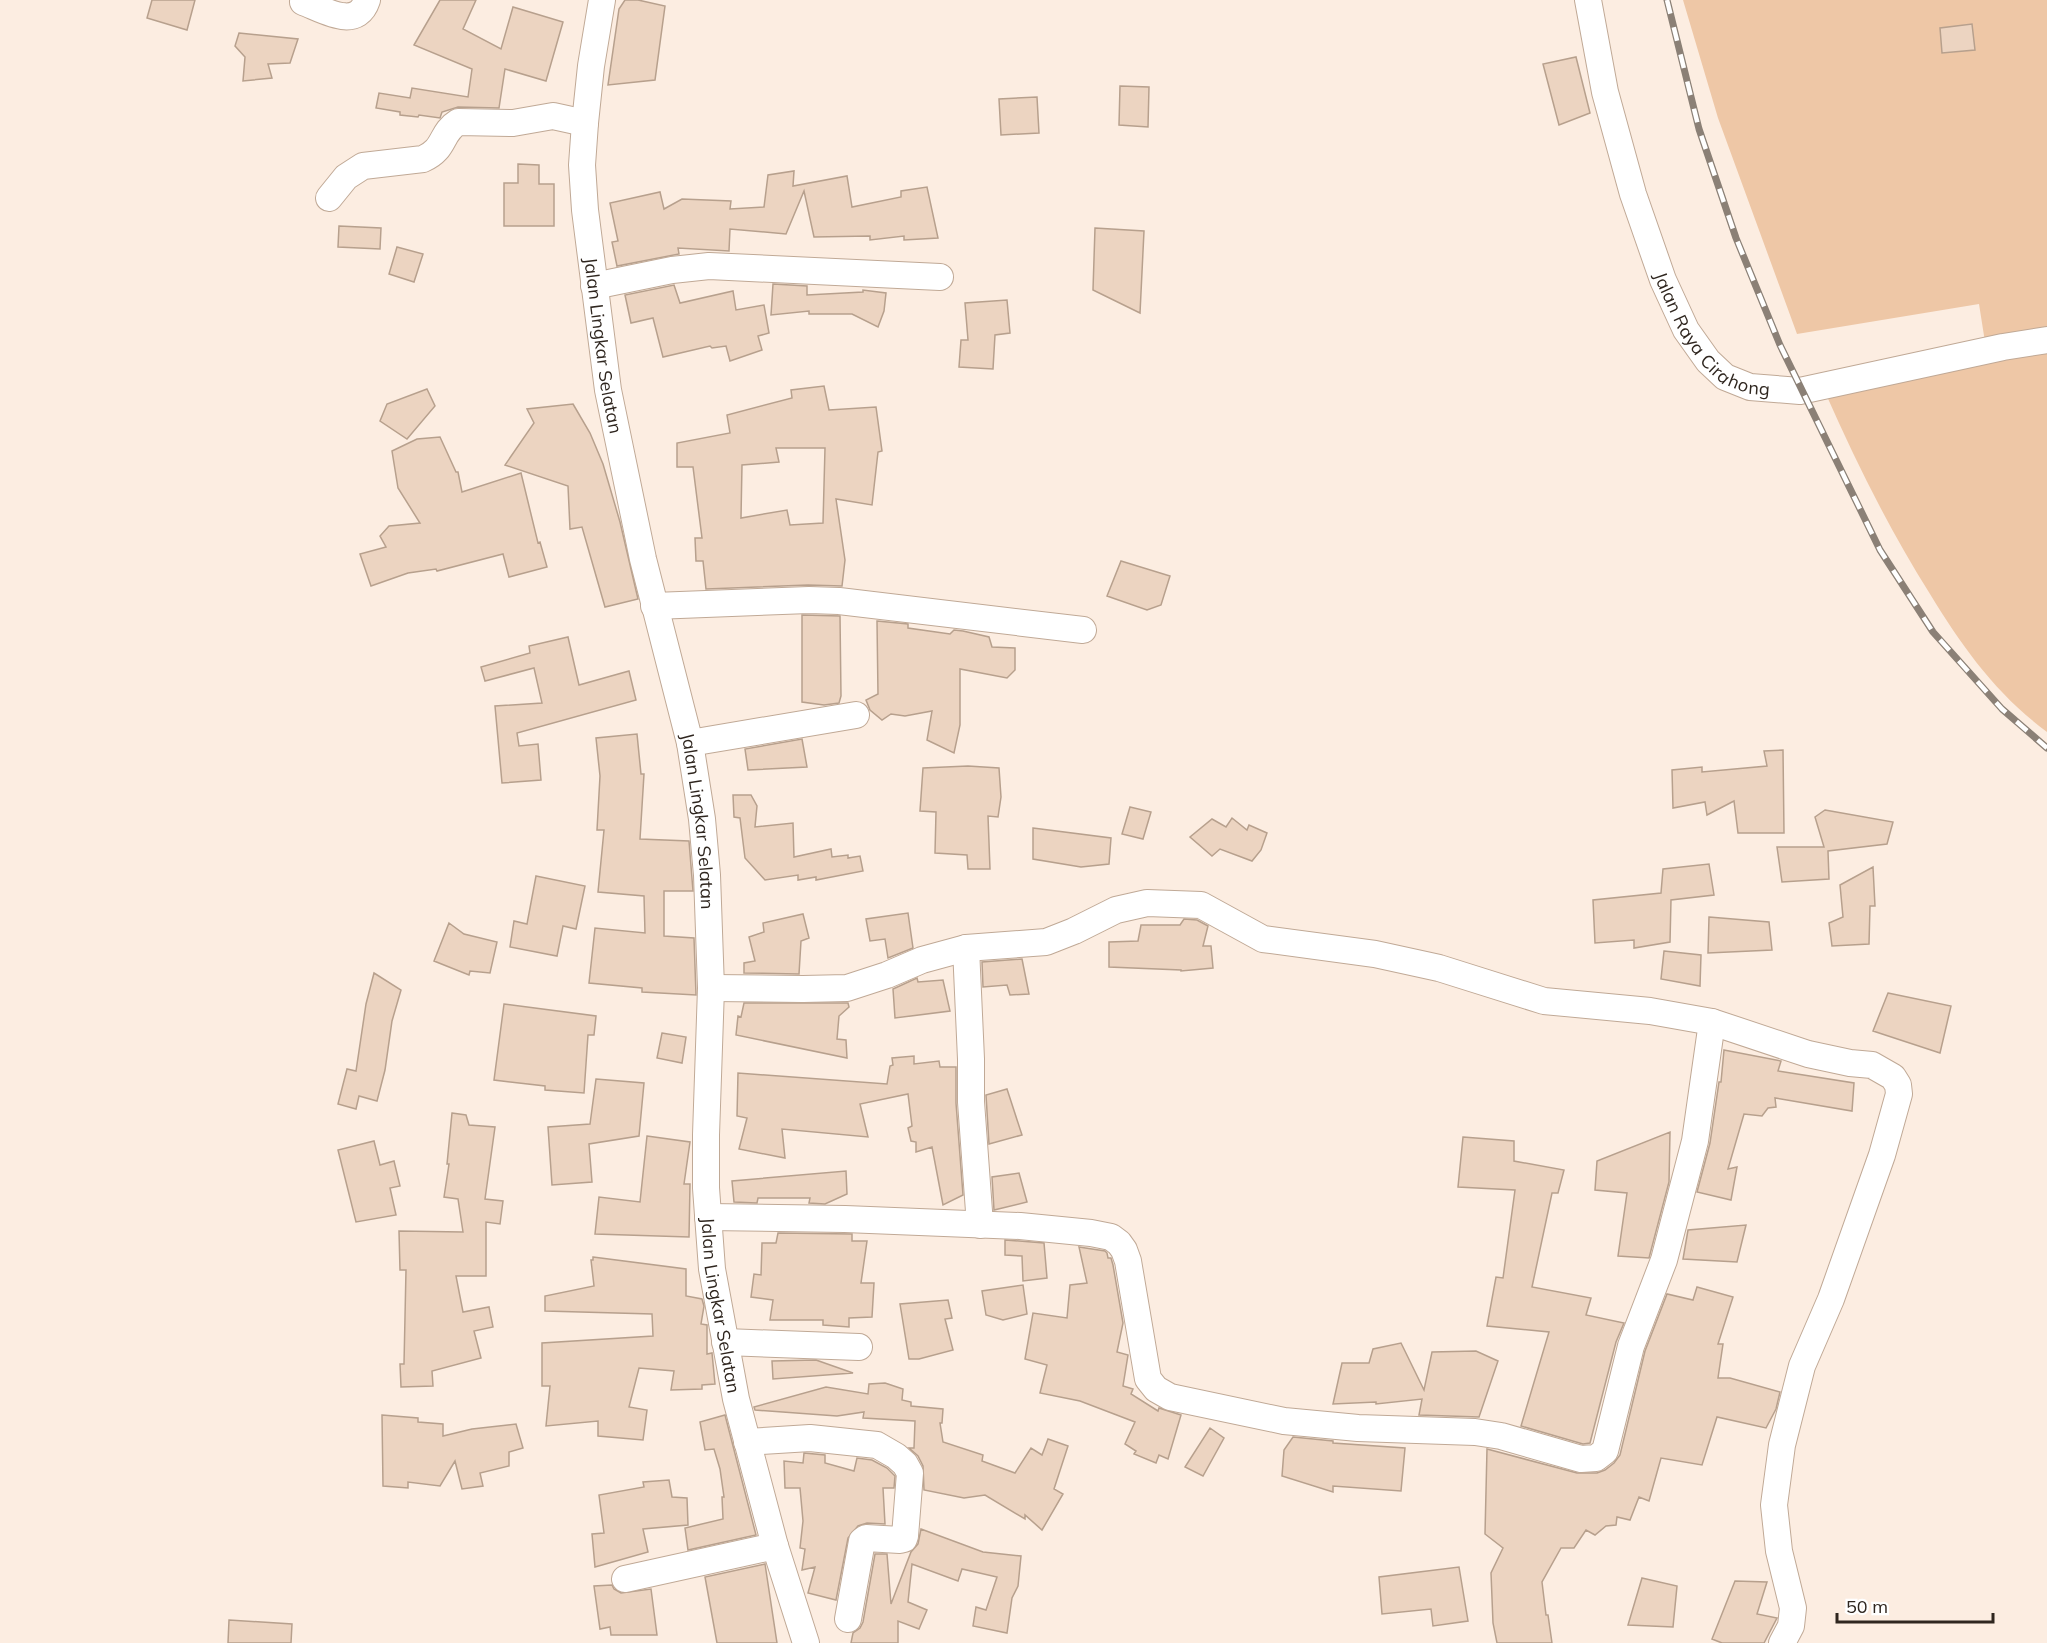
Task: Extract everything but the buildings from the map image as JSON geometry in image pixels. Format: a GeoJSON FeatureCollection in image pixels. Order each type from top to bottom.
{"type":"FeatureCollection","features":[{"type":"Feature","properties":{"kind":"street"},"geometry":{"type":"LineString","coordinates":[[303,2],[343,17],[351,17],[359,14],[367,0]]}},
{"type":"Feature","properties":{"kind":"street","name":"Jalan Lingkar Selatan"},"geometry":{"type":"LineString","coordinates":[[603,0],[585,123],[582,165],[585,210],[608,390],[654,606],[690,743],[702,819],[707,875],[711,988],[706,1135],[712,1269],[736,1399],[775,1546],[806,1643]]}},
{"type":"Feature","properties":{"kind":"street","name":"Jalan Raya Cirahong"},"geometry":{"type":"LineString","coordinates":[[1588,0],[1605,92],[1633,194],[1663,280],[1686,330],[1708,361],[1725,377],[1750,387],[1800,391],[2003,347],[2047,340]]}},
{"type":"Feature","properties":{"kind":"street"},"geometry":{"type":"LineString","coordinates":[[329,198],[346,177],[363,166],[423,159],[437,152],[452,126],[459,122],[513,123],[553,116],[585,123]]}},
{"type":"Feature","properties":{"kind":"street"},"geometry":{"type":"LineString","coordinates":[[594,286],[672,270],[709,266],[940,277]]}},
{"type":"Feature","properties":{"kind":"street"},"geometry":{"type":"LineString","coordinates":[[654,606],[831,601],[1083,630]]}},
{"type":"Feature","properties":{"kind":"street"},"geometry":{"type":"LineString","coordinates":[[690,743],[856,715]]}},
{"type":"Feature","properties":{"kind":"street"},"geometry":{"type":"LineString","coordinates":[[711,988],[847,988],[887,975],[922,960],[966,948],[1046,942],[1116,910],[1147,903],[1201,905],[1263,939],[1375,954],[1439,968],[1544,1000],[1650,1011],[1712,1022],[1808,1054],[1872,1065],[1893,1077],[1898,1085],[1897,1105],[1882,1155],[1831,1299],[1802,1366],[1782,1445],[1774,1505],[1779,1551],[1793,1608],[1791,1626],[1782,1643]]}},
{"type":"Feature","properties":{"kind":"street"},"geometry":{"type":"LineString","coordinates":[[966,948],[971,1102],[980,1225]]}},
{"type":"Feature","properties":{"kind":"street"},"geometry":{"type":"LineString","coordinates":[[708,1218],[845,1219],[1020,1226],[1111,1237],[1119,1244],[1128,1261],[1148,1379],[1156,1389],[1170,1397],[1284,1421],[1358,1428],[1475,1432],[1501,1436],[1581,1459],[1596,1458],[1605,1451],[1631,1346],[1664,1260],[1695,1141],[1712,1022]]}},
{"type":"Feature","properties":{"kind":"street"},"geometry":{"type":"LineString","coordinates":[[725,1342],[859,1347]]}},
{"type":"Feature","properties":{"kind":"street"},"geometry":{"type":"LineString","coordinates":[[747,1442],[810,1438],[877,1445],[905,1464],[910,1473],[904,1539],[866,1538],[862,1541],[848,1619]]}},
{"type":"Feature","properties":{"kind":"street"},"geometry":{"type":"LineString","coordinates":[[625,1579],[775,1546]]}},
{"type":"Feature","properties":{"kind":"shaded area"},"geometry":{"type":"Polygon","coordinates":[[[1683,0],[2047,0],[2047,330],[1985,342],[1979,304],[1797,334],[1718,118],[1683,0]]]}},
{"type":"Feature","properties":{"kind":"shaded area"},"geometry":{"type":"Polygon","coordinates":[[[2047,351],[2047,732],[1996,686],[1942,614],[1887,520],[1825,392],[2047,351]]]}},
{"type":"Feature","properties":{"kind":"railway"},"geometry":{"type":"LineString","coordinates":[[1667,0],[1699,129],[1736,238],[1780,345],[1880,550],[1933,632],[2002,709],[2047,748]]}}]}
